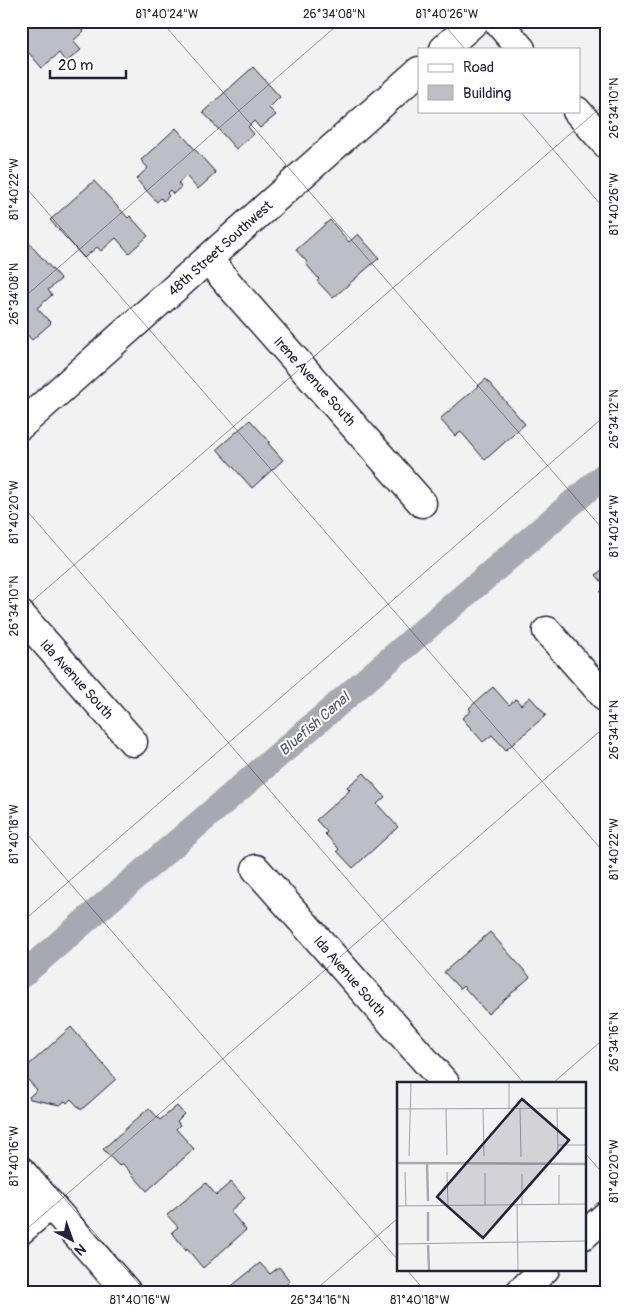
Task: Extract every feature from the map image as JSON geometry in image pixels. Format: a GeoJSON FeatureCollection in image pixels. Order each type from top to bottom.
{"type":"FeatureCollection","features":[{"type":"Feature","properties":{"kind":"street"},"geometry":{"type":"LineString","coordinates":[[445,48],[475,21]]}},
{"type":"Feature","properties":{"kind":"street"},"geometry":{"type":"LineString","coordinates":[[497,21],[520,48]]}},
{"type":"Feature","properties":{"kind":"street","name":"48th Street Southwest"},"geometry":{"type":"LineString","coordinates":[[21,425],[418,72]]}},
{"type":"Feature","properties":{"kind":"street"},"geometry":{"type":"LineString","coordinates":[[578,112],[607,145]]}},
{"type":"Feature","properties":{"kind":"street","name":"Irene Avenue South"},"geometry":{"type":"LineString","coordinates":[[208,259],[422,503]]}},
{"type":"Feature","properties":{"kind":"street","name":"Ida Avenue South"},"geometry":{"type":"LineString","coordinates":[[21,616],[133,742]]}},
{"type":"Feature","properties":{"kind":"street"},"geometry":{"type":"LineString","coordinates":[[547,631],[607,699]]}},
{"type":"Feature","properties":{"kind":"street","name":"Ida Avenue South"},"geometry":{"type":"LineString","coordinates":[[256,869],[444,1082]]}},
{"type":"Feature","properties":{"kind":"street"},"geometry":{"type":"LineString","coordinates":[[21,1171],[128,1292]]}},
{"type":"Feature","properties":{"kind":"street"},"geometry":{"type":"LineString","coordinates":[[21,1230],[50,1205]]}},
{"type":"Feature","properties":{"kind":"street"},"geometry":{"type":"LineString","coordinates":[[586,1233],[607,1215]]}},
{"type":"Feature","properties":{"kind":"street"},"geometry":{"type":"LineString","coordinates":[[520,1292],[544,1270]]}},
{"type":"Feature","properties":{"kind":"building"},"geometry":{"type":"Polygon","coordinates":[[[21,21],[34,21],[38,26],[44,21],[76,21],[84,31],[73,41],[81,50],[66,62],[59,53],[42,68],[21,44],[21,21]]]}},
{"type":"Feature","properties":{"kind":"building"},"geometry":{"type":"Polygon","coordinates":[[[253,67],[280,97],[269,108],[276,115],[260,128],[254,121],[248,127],[254,134],[236,149],[203,112],[253,67]]]}},
{"type":"Feature","properties":{"kind":"building"},"geometry":{"type":"Polygon","coordinates":[[[176,128],[216,173],[198,189],[186,176],[178,183],[181,187],[173,194],[170,190],[167,193],[169,196],[163,201],[161,198],[157,202],[136,179],[148,168],[141,160],[176,128]]]}},
{"type":"Feature","properties":{"kind":"building"},"geometry":{"type":"Polygon","coordinates":[[[94,181],[128,218],[130,216],[148,236],[129,253],[116,238],[101,251],[97,247],[84,258],[50,220],[94,181]]]}},
{"type":"Feature","properties":{"kind":"building"},"geometry":{"type":"Polygon","coordinates":[[[330,220],[349,242],[358,234],[379,258],[333,298],[317,281],[319,279],[296,250],[330,220]]]}},
{"type":"Feature","properties":{"kind":"building"},"geometry":{"type":"Polygon","coordinates":[[[27,241],[61,279],[48,290],[52,295],[37,308],[51,323],[32,340],[21,328],[21,246],[27,241]]]}},
{"type":"Feature","properties":{"kind":"building"},"geometry":{"type":"Polygon","coordinates":[[[486,379],[525,424],[485,460],[461,432],[455,436],[440,419],[486,379]]]}},
{"type":"Feature","properties":{"kind":"building"},"geometry":{"type":"Polygon","coordinates":[[[250,420],[283,460],[252,488],[217,449],[250,420]]]}},
{"type":"Feature","properties":{"kind":"building"},"geometry":{"type":"Polygon","coordinates":[[[607,565],[607,599],[600,592],[606,587],[596,575],[607,565]]]}},
{"type":"Feature","properties":{"kind":"building"},"geometry":{"type":"Polygon","coordinates":[[[493,687],[509,705],[516,699],[521,705],[530,697],[546,715],[506,750],[492,735],[483,742],[462,718],[471,711],[469,708],[493,687]]]}},
{"type":"Feature","properties":{"kind":"building"},"geometry":{"type":"Polygon","coordinates":[[[364,773],[385,797],[377,804],[398,827],[353,868],[337,851],[339,849],[325,834],[327,832],[316,820],[350,790],[347,787],[364,773]]]}},
{"type":"Feature","properties":{"kind":"building"},"geometry":{"type":"Polygon","coordinates":[[[490,932],[530,977],[488,1014],[463,986],[460,989],[444,972],[490,932]]]}},
{"type":"Feature","properties":{"kind":"building"},"geometry":{"type":"Polygon","coordinates":[[[71,1027],[116,1079],[81,1110],[71,1099],[67,1103],[65,1101],[60,1105],[30,1099],[29,1097],[37,1090],[21,1072],[71,1027]]]}},
{"type":"Feature","properties":{"kind":"building"},"geometry":{"type":"Polygon","coordinates":[[[177,1106],[184,1114],[177,1121],[180,1125],[176,1129],[194,1149],[147,1191],[122,1163],[119,1166],[103,1149],[149,1108],[160,1120],[177,1106]]]}},
{"type":"Feature","properties":{"kind":"building"},"geometry":{"type":"Polygon","coordinates":[[[231,1182],[245,1198],[230,1211],[246,1230],[203,1268],[187,1249],[186,1251],[172,1232],[178,1227],[167,1215],[206,1183],[216,1195],[231,1182]]]}},
{"type":"Feature","properties":{"kind":"building"},"geometry":{"type":"Polygon","coordinates":[[[260,1263],[270,1274],[279,1267],[290,1281],[282,1289],[284,1292],[230,1292],[228,1289],[260,1263]]]}},
{"type":"Feature","properties":{"kind":"waterway","name":"Bluefish Canal"},"geometry":{"type":"LineString","coordinates":[[21,976],[607,473]]}}]}
